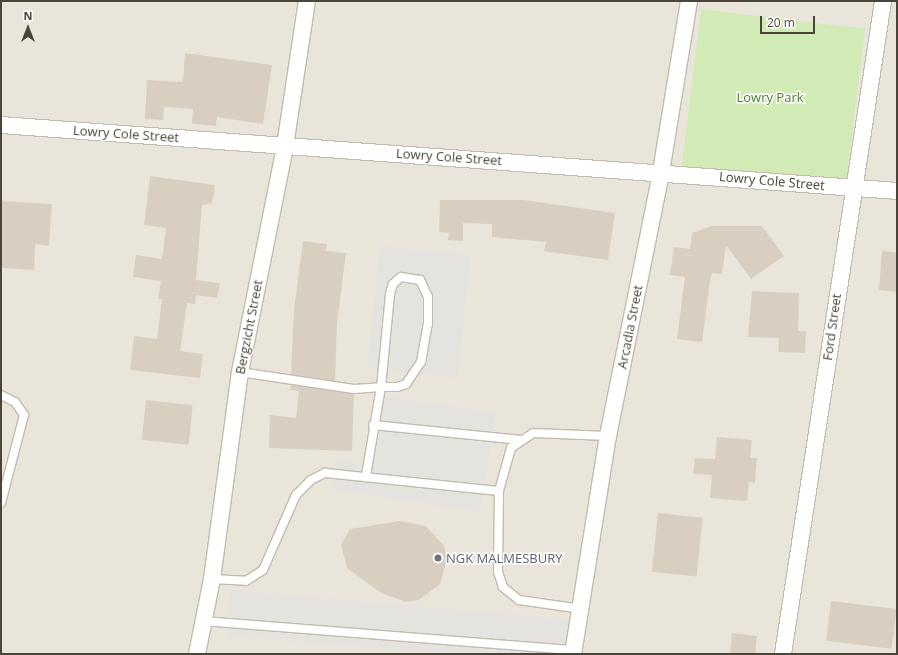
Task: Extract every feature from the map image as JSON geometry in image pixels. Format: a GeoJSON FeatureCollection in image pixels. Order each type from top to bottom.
{"type":"FeatureCollection","features":[{"type":"Feature","properties":{"kind":"street","name":"Bergzicht Street"},"geometry":{"type":"LineString","coordinates":[[197,654],[212,579],[240,372],[285,146],[307,1]]}},
{"type":"Feature","properties":{"kind":"street","name":"Arcadia Street"},"geometry":{"type":"LineString","coordinates":[[574,652],[582,609],[608,436],[661,172],[689,1]]}},
{"type":"Feature","properties":{"kind":"street","name":"Ford Street"},"geometry":{"type":"LineString","coordinates":[[783,654],[852,188],[884,1]]}},
{"type":"Feature","properties":{"kind":"street","name":"Lowry Cole Street"},"geometry":{"type":"LineString","coordinates":[[1,125],[661,172],[897,191]]}},
{"type":"Feature","properties":{"kind":"lane"},"geometry":{"type":"LineString","coordinates":[[240,372],[354,389],[381,387],[406,384],[421,362],[428,297],[420,280],[411,277],[401,277],[393,284],[390,294],[381,387],[366,476]]}},
{"type":"Feature","properties":{"kind":"lane"},"geometry":{"type":"LineString","coordinates":[[1,395],[15,402],[24,415],[1,503]]}},
{"type":"Feature","properties":{"kind":"lane"},"geometry":{"type":"LineString","coordinates":[[374,425],[521,440]]}},
{"type":"Feature","properties":{"kind":"lane"},"geometry":{"type":"LineString","coordinates":[[582,609],[519,600],[503,587],[498,572],[499,492],[511,448],[533,433],[545,432],[608,436]]}},
{"type":"Feature","properties":{"kind":"lane"},"geometry":{"type":"LineString","coordinates":[[212,579],[246,581],[263,570],[296,495],[310,480],[325,473],[366,476],[499,492]]}},
{"type":"Feature","properties":{"kind":"lane"},"geometry":{"type":"LineString","coordinates":[[204,621],[574,652]]}},
{"type":"Feature","properties":{"kind":"shaded area"},"geometry":{"type":"Polygon","coordinates":[[[1,1],[897,1],[897,654],[1,654],[1,1]]]}},
{"type":"Feature","properties":{"kind":"shaded area"},"geometry":{"type":"Polygon","coordinates":[[[380,246],[471,256],[458,378],[367,368],[380,246]]]}},
{"type":"Feature","properties":{"kind":"shaded area"},"geometry":{"type":"Polygon","coordinates":[[[378,395],[496,413],[480,512],[332,489],[337,460],[367,465],[378,395]]]}},
{"type":"Feature","properties":{"kind":"shaded area"},"geometry":{"type":"Polygon","coordinates":[[[230,590],[569,619],[565,654],[445,654],[226,636],[230,590]]]}},
{"type":"Feature","properties":{"kind":"green space","name":"Lowry Park"},"geometry":{"type":"Polygon","coordinates":[[[701,9],[865,29],[845,193],[681,173],[701,9]]]}},
{"type":"Feature","properties":{"kind":"building"},"geometry":{"type":"Polygon","coordinates":[[[185,53],[272,65],[263,124],[217,117],[216,126],[192,124],[193,109],[164,107],[163,120],[145,119],[147,80],[183,82],[185,53]]]}},
{"type":"Feature","properties":{"kind":"building"},"geometry":{"type":"Polygon","coordinates":[[[150,176],[215,185],[212,203],[202,205],[196,280],[220,283],[217,298],[196,295],[195,304],[187,303],[180,351],[203,354],[200,378],[130,370],[134,336],[157,339],[162,299],[158,299],[161,281],[133,277],[136,255],[162,259],[166,228],[144,225],[150,176]]]}},
{"type":"Feature","properties":{"kind":"building"},"geometry":{"type":"Polygon","coordinates":[[[440,200],[524,200],[615,213],[608,260],[544,251],[546,242],[492,237],[492,224],[463,223],[463,241],[448,240],[449,233],[439,232],[440,200]]]}},
{"type":"Feature","properties":{"kind":"building"},"geometry":{"type":"Polygon","coordinates":[[[1,201],[52,204],[49,246],[35,244],[34,270],[1,268],[1,201]]]}},
{"type":"Feature","properties":{"kind":"building"},"geometry":{"type":"Polygon","coordinates":[[[712,226],[762,226],[784,256],[751,279],[726,245],[722,274],[712,273],[710,280],[702,342],[677,339],[685,277],[670,275],[674,247],[690,249],[692,233],[712,226]]]}},
{"type":"Feature","properties":{"kind":"building"},"geometry":{"type":"Polygon","coordinates":[[[303,241],[327,244],[326,251],[346,253],[337,323],[335,381],[291,374],[294,310],[303,241]]]}},
{"type":"Feature","properties":{"kind":"building"},"geometry":{"type":"Polygon","coordinates":[[[882,251],[897,252],[897,292],[879,290],[882,251]]]}},
{"type":"Feature","properties":{"kind":"building"},"geometry":{"type":"Polygon","coordinates":[[[752,291],[799,293],[798,331],[806,331],[805,353],[778,352],[779,338],[748,337],[752,291]]]}},
{"type":"Feature","properties":{"kind":"building"},"geometry":{"type":"Polygon","coordinates":[[[291,385],[354,394],[352,451],[269,448],[270,415],[296,418],[299,391],[290,390],[291,385]]]}},
{"type":"Feature","properties":{"kind":"building"},"geometry":{"type":"Polygon","coordinates":[[[146,400],[193,405],[189,445],[142,440],[146,400]]]}},
{"type":"Feature","properties":{"kind":"building"},"geometry":{"type":"Polygon","coordinates":[[[717,437],[752,440],[750,458],[757,458],[755,483],[749,482],[747,501],[710,498],[712,475],[693,474],[695,458],[715,459],[717,437]]]}},
{"type":"Feature","properties":{"kind":"building"},"geometry":{"type":"Polygon","coordinates":[[[658,513],[703,518],[697,576],[652,572],[658,513]]]}},
{"type":"Feature","properties":{"kind":"building"},"geometry":{"type":"Polygon","coordinates":[[[400,521],[426,526],[444,546],[447,559],[440,584],[419,600],[406,602],[381,593],[347,568],[341,545],[350,529],[400,521]]]}},
{"type":"Feature","properties":{"kind":"building"},"geometry":{"type":"Polygon","coordinates":[[[831,601],[897,609],[892,649],[826,641],[831,601]]]}},
{"type":"Feature","properties":{"kind":"building"},"geometry":{"type":"Polygon","coordinates":[[[732,633],[757,636],[755,654],[730,654],[732,633]]]}},
{"type":"Feature","properties":{"kind":"place","name":"NGK MALMESBURY"},"geometry":{"type":"Point","coordinates":[438,558]}}]}
